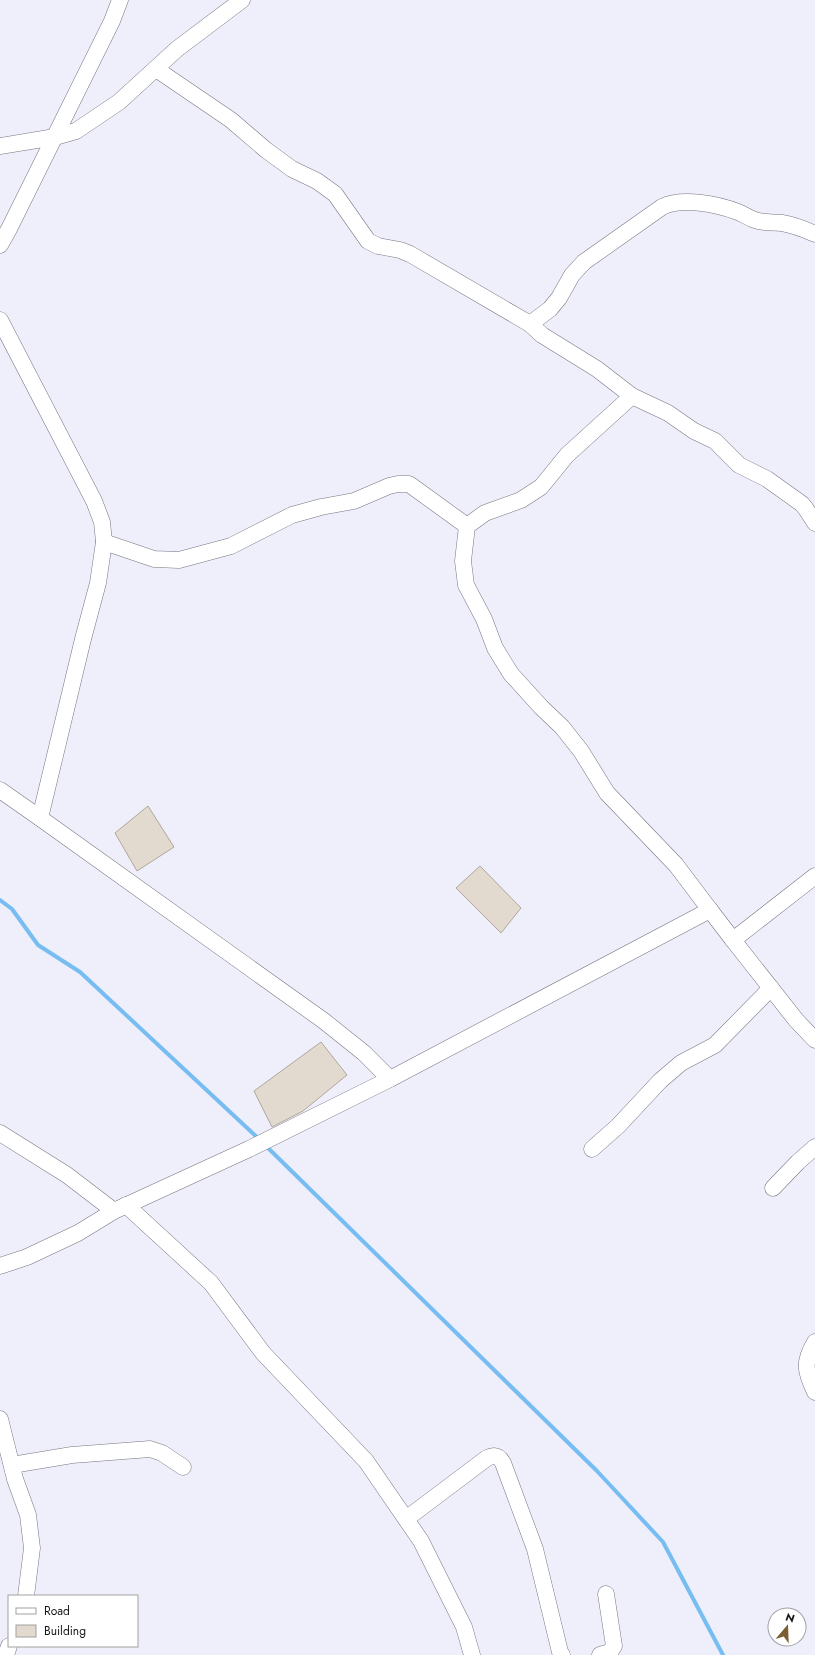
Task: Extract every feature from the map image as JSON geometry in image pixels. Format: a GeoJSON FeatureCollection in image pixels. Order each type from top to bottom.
{"type":"FeatureCollection","features":[{"type":"Feature","properties":{"kind":"street"},"geometry":{"type":"LineString","coordinates":[[0,245],[112,21],[120,0]]}},
{"type":"Feature","properties":{"kind":"street"},"geometry":{"type":"LineString","coordinates":[[0,146],[55,137],[76,131],[119,102],[200,31],[242,0]]}},
{"type":"Feature","properties":{"kind":"street"},"geometry":{"type":"LineString","coordinates":[[156,69],[231,120],[266,150],[292,169],[317,181],[335,194],[368,241],[378,246],[400,250],[410,254],[530,324],[542,335],[597,370],[632,396],[668,413],[694,431],[715,441],[740,465],[767,479],[802,504],[815,524]]}},
{"type":"Feature","properties":{"kind":"street"},"geometry":{"type":"LineString","coordinates":[[530,324],[550,309],[560,298],[572,275],[584,262],[669,203],[684,202],[722,207],[739,212],[756,220],[782,223],[815,234]]}},
{"type":"Feature","properties":{"kind":"street"},"geometry":{"type":"LineString","coordinates":[[0,320],[94,501],[102,522],[104,542],[98,583],[40,818]]}},
{"type":"Feature","properties":{"kind":"street"},"geometry":{"type":"LineString","coordinates":[[632,396],[568,455],[541,487],[521,500],[485,513],[467,526],[463,561],[466,585],[484,619],[495,648],[511,674],[540,707],[562,727],[607,793],[676,865],[796,1020],[815,1040]]}},
{"type":"Feature","properties":{"kind":"street"},"geometry":{"type":"LineString","coordinates":[[104,542],[154,558],[179,560],[231,546],[292,515],[321,507],[354,501],[389,486],[398,484],[409,484],[467,526]]}},
{"type":"Feature","properties":{"kind":"street"},"geometry":{"type":"LineString","coordinates":[[0,790],[324,1021],[364,1053],[390,1079]]}},
{"type":"Feature","properties":{"kind":"street"},"geometry":{"type":"LineString","coordinates":[[733,940],[815,876]]}},
{"type":"Feature","properties":{"kind":"street"},"geometry":{"type":"LineString","coordinates":[[0,1266],[27,1257],[78,1233],[120,1208],[249,1148],[390,1079],[710,910]]}},
{"type":"Feature","properties":{"kind":"street"},"geometry":{"type":"LineString","coordinates":[[592,1149],[618,1126],[660,1081],[681,1063],[715,1045],[771,988]]}},
{"type":"Feature","properties":{"kind":"street"},"geometry":{"type":"LineString","coordinates":[[0,1132],[120,1208],[211,1282],[263,1353],[366,1461],[421,1541],[464,1627],[472,1655]]}},
{"type":"Feature","properties":{"kind":"street"},"geometry":{"type":"LineString","coordinates":[[773,1188],[815,1147]]}},
{"type":"Feature","properties":{"kind":"street"},"geometry":{"type":"LineString","coordinates":[[815,1342],[809,1351],[806,1364],[807,1375],[815,1392]]}},
{"type":"Feature","properties":{"kind":"street"},"geometry":{"type":"LineString","coordinates":[[0,1419],[12,1465],[28,1515],[32,1548],[26,1595]]}},
{"type":"Feature","properties":{"kind":"street"},"geometry":{"type":"LineString","coordinates":[[12,1465],[72,1455],[150,1449],[162,1453],[183,1467]]}},
{"type":"Feature","properties":{"kind":"street"},"geometry":{"type":"LineString","coordinates":[[406,1519],[488,1458],[496,1456],[499,1457],[503,1463],[535,1549],[562,1655]]}},
{"type":"Feature","properties":{"kind":"street"},"geometry":{"type":"LineString","coordinates":[[600,1655],[610,1652],[614,1646],[606,1594]]}},
{"type":"Feature","properties":{"kind":"building"},"geometry":{"type":"Polygon","coordinates":[[[148,806],[174,847],[137,871],[115,833],[148,806]]]}},
{"type":"Feature","properties":{"kind":"building"},"geometry":{"type":"Polygon","coordinates":[[[480,866],[521,908],[501,933],[456,888],[480,866]]]}},
{"type":"Feature","properties":{"kind":"building"},"geometry":{"type":"Polygon","coordinates":[[[321,1042],[347,1075],[303,1111],[272,1127],[254,1091],[321,1042]]]}},
{"type":"Feature","properties":{"kind":"waterway"},"geometry":{"type":"LineString","coordinates":[[0,900],[12,909],[38,945],[80,972],[260,1140]]}},
{"type":"Feature","properties":{"kind":"waterway"},"geometry":{"type":"LineString","coordinates":[[265,1145],[597,1471],[663,1542],[723,1655]]}}]}
